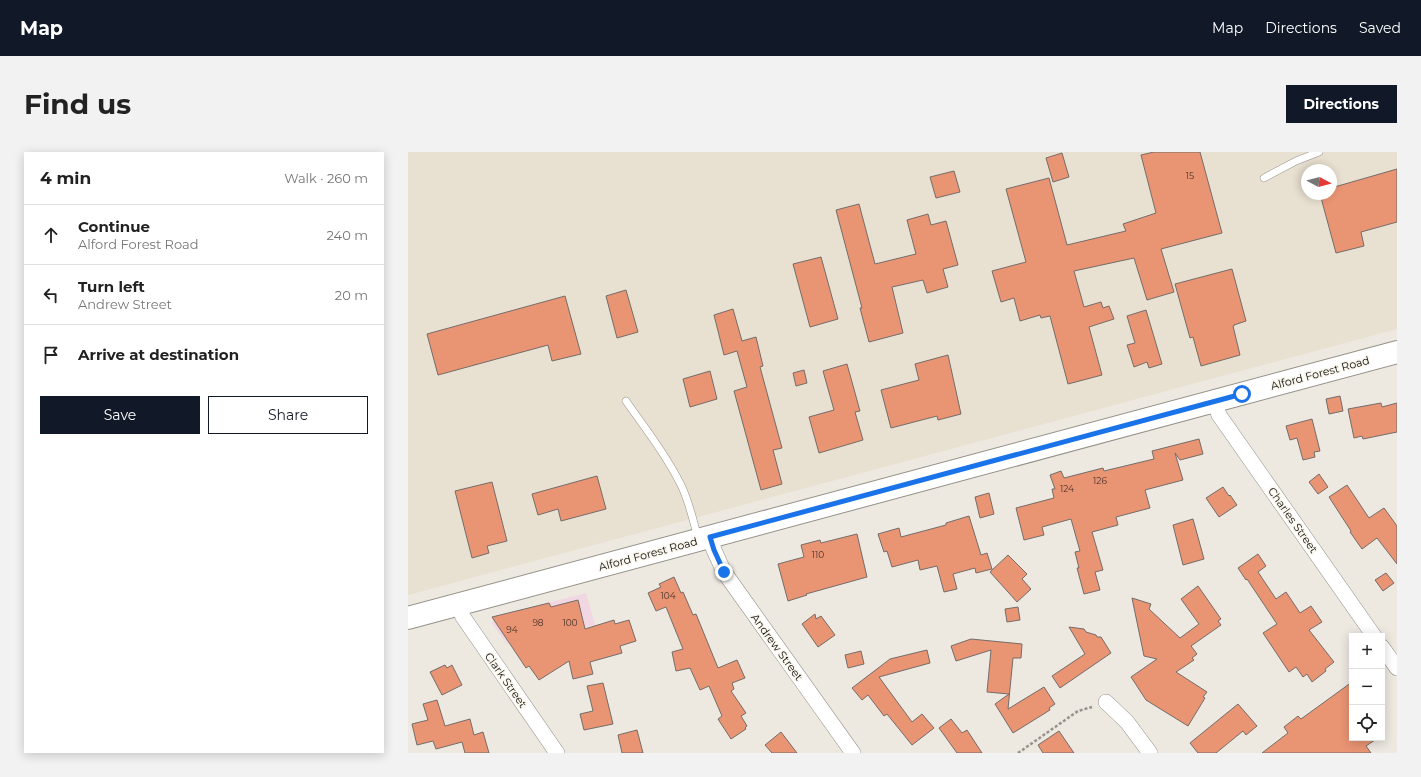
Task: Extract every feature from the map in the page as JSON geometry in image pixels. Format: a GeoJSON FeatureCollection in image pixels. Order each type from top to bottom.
{"type":"FeatureCollection","features":[{"type":"Feature","properties":{"kind":"main road","name":"Alford Forest Road"},"geometry":{"type":"LineString","coordinates":[[408,618],[1397,352]]}},
{"type":"Feature","properties":{"kind":"street","name":"Charles Street"},"geometry":{"type":"LineString","coordinates":[[1214,401],[1219,415],[1372,633]]}},
{"type":"Feature","properties":{"kind":"street","name":"Andrew Street"},"geometry":{"type":"LineString","coordinates":[[704,539],[714,550],[724,572],[853,753]]}},
{"type":"Feature","properties":{"kind":"street","name":"Clark Street"},"geometry":{"type":"LineString","coordinates":[[458,605],[463,617],[557,753]]}},
{"type":"Feature","properties":{"kind":"street"},"geometry":{"type":"LineString","coordinates":[[1385,651],[1397,668]]}},
{"type":"Feature","properties":{"kind":"street"},"geometry":{"type":"LineString","coordinates":[[1106,702],[1127,722],[1150,753]]}},
{"type":"Feature","properties":{"kind":"lane"},"geometry":{"type":"LineString","coordinates":[[1264,178],[1296,161],[1319,152]]}},
{"type":"Feature","properties":{"kind":"lane"},"geometry":{"type":"LineString","coordinates":[[626,401],[670,466],[681,485],[690,510],[704,539]]}},
{"type":"Feature","properties":{"kind":"path"},"geometry":{"type":"LineString","coordinates":[[1018,753],[1078,711],[1106,702]]}},
{"type":"Feature","properties":{"kind":"shaded area"},"geometry":{"type":"Polygon","coordinates":[[[408,152],[1397,152],[1397,329],[408,595],[408,152]]]}},
{"type":"Feature","properties":{"kind":"shaded area"},"geometry":{"type":"Polygon","coordinates":[[[586,593],[595,625],[507,644],[492,623],[495,616],[586,593]]]}},
{"type":"Feature","properties":{"kind":"building"},"geometry":{"type":"Polygon","coordinates":[[[1154,152],[1200,152],[1222,233],[1161,249],[1174,292],[1147,300],[1134,258],[1074,271],[1084,307],[1101,302],[1103,308],[1109,306],[1114,319],[1089,327],[1102,375],[1068,384],[1050,316],[1041,318],[1040,315],[1020,321],[1014,298],[1001,302],[992,271],[1026,262],[1006,189],[1049,178],[1067,245],[1126,231],[1123,224],[1156,213],[1141,155],[1154,152]]]}},
{"type":"Feature","properties":{"kind":"building"},"geometry":{"type":"Polygon","coordinates":[[[1062,153],[1069,177],[1053,182],[1046,158],[1062,153]]]}},
{"type":"Feature","properties":{"kind":"building"},"geometry":{"type":"Polygon","coordinates":[[[1397,169],[1397,222],[1361,232],[1364,246],[1336,253],[1322,200],[1337,200],[1337,186],[1397,169]]]}},
{"type":"Feature","properties":{"kind":"building"},"geometry":{"type":"Polygon","coordinates":[[[954,171],[960,192],[936,198],[930,177],[954,171]]]}},
{"type":"Feature","properties":{"kind":"building"},"geometry":{"type":"Polygon","coordinates":[[[859,204],[875,264],[916,254],[907,220],[928,214],[931,225],[946,221],[958,265],[943,269],[948,287],[927,293],[923,280],[892,287],[903,333],[869,342],[860,308],[862,308],[836,210],[859,204]]]}},
{"type":"Feature","properties":{"kind":"building"},"geometry":{"type":"Polygon","coordinates":[[[821,257],[838,319],[810,327],[793,264],[821,257]]]}},
{"type":"Feature","properties":{"kind":"building"},"geometry":{"type":"Polygon","coordinates":[[[1232,269],[1246,321],[1233,326],[1240,355],[1201,366],[1193,337],[1190,338],[1175,284],[1232,269]]]}},
{"type":"Feature","properties":{"kind":"building"},"geometry":{"type":"Polygon","coordinates":[[[626,290],[638,332],[617,338],[606,296],[626,290]]]}},
{"type":"Feature","properties":{"kind":"building"},"geometry":{"type":"Polygon","coordinates":[[[565,296],[581,354],[552,361],[548,345],[438,375],[427,334],[565,296]]]}},
{"type":"Feature","properties":{"kind":"building"},"geometry":{"type":"Polygon","coordinates":[[[733,309],[742,341],[756,337],[763,366],[760,367],[782,448],[773,450],[782,484],[761,490],[734,391],[747,387],[737,351],[724,355],[714,315],[733,309]]]}},
{"type":"Feature","properties":{"kind":"building"},"geometry":{"type":"Polygon","coordinates":[[[1146,310],[1162,364],[1149,368],[1147,362],[1134,367],[1127,345],[1135,343],[1127,316],[1146,310]]]}},
{"type":"Feature","properties":{"kind":"building"},"geometry":{"type":"Polygon","coordinates":[[[948,355],[961,414],[938,420],[937,416],[891,428],[881,390],[919,380],[915,364],[948,355]]]}},
{"type":"Feature","properties":{"kind":"building"},"geometry":{"type":"Polygon","coordinates":[[[847,364],[860,411],[855,412],[863,440],[819,453],[809,417],[834,410],[823,371],[847,364]]]}},
{"type":"Feature","properties":{"kind":"building"},"geometry":{"type":"Polygon","coordinates":[[[804,370],[807,383],[796,386],[793,373],[804,370]]]}},
{"type":"Feature","properties":{"kind":"building"},"geometry":{"type":"Polygon","coordinates":[[[710,371],[717,399],[690,407],[683,379],[710,371]]]}},
{"type":"Feature","properties":{"kind":"building"},"geometry":{"type":"Polygon","coordinates":[[[1340,396],[1343,411],[1329,414],[1326,399],[1340,396]]]}},
{"type":"Feature","properties":{"kind":"building"},"geometry":{"type":"Polygon","coordinates":[[[1381,403],[1382,407],[1397,403],[1397,432],[1363,439],[1362,436],[1354,438],[1348,409],[1381,403]]]}},
{"type":"Feature","properties":{"kind":"building"},"geometry":{"type":"Polygon","coordinates":[[[1312,419],[1320,451],[1314,452],[1315,457],[1303,460],[1297,438],[1290,440],[1286,426],[1312,419]]]}},
{"type":"Feature","properties":{"kind":"building"},"geometry":{"type":"Polygon","coordinates":[[[1199,439],[1203,454],[1180,460],[1175,453],[1183,480],[1145,490],[1150,508],[1116,517],[1118,525],[1092,532],[1103,570],[1095,572],[1100,590],[1084,594],[1077,568],[1079,568],[1075,552],[1080,551],[1071,519],[1042,527],[1044,535],[1024,540],[1016,508],[1054,498],[1052,489],[1055,489],[1050,475],[1061,471],[1064,478],[1103,468],[1104,471],[1154,459],[1152,451],[1199,439]]]}},
{"type":"Feature","properties":{"kind":"building"},"geometry":{"type":"Polygon","coordinates":[[[1319,474],[1328,487],[1318,494],[1309,482],[1319,474]]]}},
{"type":"Feature","properties":{"kind":"building"},"geometry":{"type":"Polygon","coordinates":[[[597,476],[606,509],[561,521],[558,509],[538,515],[532,494],[597,476]]]}},
{"type":"Feature","properties":{"kind":"building"},"geometry":{"type":"Polygon","coordinates":[[[492,482],[507,541],[487,546],[489,553],[472,558],[455,491],[492,482]]]}},
{"type":"Feature","properties":{"kind":"building"},"geometry":{"type":"Polygon","coordinates":[[[1347,485],[1369,518],[1384,508],[1397,526],[1397,564],[1377,538],[1362,549],[1350,532],[1351,531],[1329,497],[1347,485]]]}},
{"type":"Feature","properties":{"kind":"building"},"geometry":{"type":"Polygon","coordinates":[[[1223,487],[1237,505],[1219,517],[1206,498],[1223,487]]]}},
{"type":"Feature","properties":{"kind":"building"},"geometry":{"type":"Polygon","coordinates":[[[989,493],[994,514],[980,518],[975,497],[989,493]]]}},
{"type":"Feature","properties":{"kind":"building"},"geometry":{"type":"Polygon","coordinates":[[[969,516],[981,555],[987,553],[992,569],[976,573],[975,568],[953,574],[957,589],[944,592],[937,566],[920,570],[918,560],[892,567],[887,551],[884,552],[878,534],[899,528],[901,537],[946,525],[946,523],[969,516]]]}},
{"type":"Feature","properties":{"kind":"building"},"geometry":{"type":"Polygon","coordinates":[[[1193,519],[1204,559],[1183,565],[1173,525],[1193,519]]]}},
{"type":"Feature","properties":{"kind":"building"},"geometry":{"type":"Polygon","coordinates":[[[857,534],[867,577],[806,594],[807,595],[788,601],[778,564],[804,557],[801,545],[820,540],[821,543],[857,534]]]}},
{"type":"Feature","properties":{"kind":"building"},"geometry":{"type":"Polygon","coordinates":[[[1258,554],[1266,566],[1258,572],[1276,599],[1286,592],[1300,613],[1311,606],[1322,622],[1309,630],[1334,662],[1325,669],[1326,671],[1312,682],[1307,674],[1303,677],[1296,667],[1289,672],[1263,633],[1277,624],[1238,568],[1258,554]]]}},
{"type":"Feature","properties":{"kind":"building"},"geometry":{"type":"Polygon","coordinates":[[[1008,555],[1027,574],[1022,579],[1031,589],[1017,602],[990,572],[1008,555]]]}},
{"type":"Feature","properties":{"kind":"building"},"geometry":{"type":"Polygon","coordinates":[[[1386,573],[1394,583],[1383,591],[1375,580],[1386,573]]]}},
{"type":"Feature","properties":{"kind":"building"},"geometry":{"type":"Polygon","coordinates":[[[674,577],[681,593],[683,592],[693,615],[696,614],[718,668],[737,660],[745,678],[732,683],[734,689],[731,691],[746,713],[741,716],[747,726],[745,728],[746,729],[731,739],[718,719],[722,716],[709,686],[700,690],[690,668],[676,671],[672,652],[683,649],[666,607],[656,611],[648,593],[661,587],[659,584],[674,577]]]}},
{"type":"Feature","properties":{"kind":"building"},"geometry":{"type":"Polygon","coordinates":[[[1198,586],[1221,619],[1218,621],[1221,625],[1191,646],[1197,654],[1192,658],[1194,660],[1176,672],[1207,692],[1188,726],[1146,700],[1131,677],[1157,659],[1144,656],[1132,598],[1151,604],[1149,609],[1180,638],[1199,624],[1181,599],[1198,586]]]}},
{"type":"Feature","properties":{"kind":"building"},"geometry":{"type":"Polygon","coordinates":[[[578,600],[585,629],[614,620],[615,624],[629,620],[636,641],[620,646],[622,653],[590,662],[593,674],[573,679],[569,661],[539,680],[529,666],[526,668],[492,617],[549,603],[551,607],[578,600]]]}},
{"type":"Feature","properties":{"kind":"building"},"geometry":{"type":"Polygon","coordinates":[[[1018,607],[1020,620],[1007,622],[1005,609],[1018,607]]]}},
{"type":"Feature","properties":{"kind":"building"},"geometry":{"type":"Polygon","coordinates":[[[815,614],[816,619],[821,616],[835,635],[818,647],[802,624],[815,614]]]}},
{"type":"Feature","properties":{"kind":"building"},"geometry":{"type":"Polygon","coordinates":[[[1069,627],[1084,629],[1086,632],[1096,635],[1097,637],[1101,637],[1111,653],[1060,688],[1052,676],[1085,654],[1069,627]]]}},
{"type":"Feature","properties":{"kind":"building"},"geometry":{"type":"Polygon","coordinates":[[[971,639],[1022,644],[1021,658],[1013,658],[1008,709],[1044,687],[1055,704],[1049,708],[1050,710],[1013,733],[995,704],[1009,694],[987,692],[991,650],[956,661],[951,646],[971,639]]]}},
{"type":"Feature","properties":{"kind":"building"},"geometry":{"type":"Polygon","coordinates":[[[927,650],[930,663],[879,677],[912,722],[922,714],[934,728],[912,745],[887,714],[884,716],[868,695],[862,700],[852,688],[890,659],[927,650]]]}},
{"type":"Feature","properties":{"kind":"building"},"geometry":{"type":"Polygon","coordinates":[[[861,651],[864,664],[848,668],[845,655],[861,651]]]}},
{"type":"Feature","properties":{"kind":"building"},"geometry":{"type":"Polygon","coordinates":[[[445,665],[447,668],[452,665],[462,685],[442,695],[430,672],[445,665]]]}},
{"type":"Feature","properties":{"kind":"building"},"geometry":{"type":"Polygon","coordinates":[[[603,683],[613,724],[584,730],[580,714],[593,711],[587,686],[603,683]]]}},
{"type":"Feature","properties":{"kind":"building"},"geometry":{"type":"Polygon","coordinates":[[[1349,684],[1349,741],[1374,741],[1366,746],[1371,753],[1262,753],[1288,733],[1284,727],[1298,716],[1301,719],[1349,684]]]}},
{"type":"Feature","properties":{"kind":"building"},"geometry":{"type":"Polygon","coordinates":[[[437,700],[445,726],[470,719],[474,735],[483,732],[489,753],[465,753],[462,742],[436,749],[433,741],[417,745],[412,724],[428,720],[423,704],[437,700]]]}},
{"type":"Feature","properties":{"kind":"building"},"geometry":{"type":"Polygon","coordinates":[[[1238,704],[1257,726],[1246,735],[1243,731],[1216,753],[1198,753],[1190,743],[1238,704]]]}},
{"type":"Feature","properties":{"kind":"building"},"geometry":{"type":"Polygon","coordinates":[[[951,719],[962,733],[967,730],[982,753],[957,753],[939,728],[951,719]]]}},
{"type":"Feature","properties":{"kind":"building"},"geometry":{"type":"Polygon","coordinates":[[[637,730],[643,753],[622,753],[618,735],[637,730]]]}},
{"type":"Feature","properties":{"kind":"building"},"geometry":{"type":"Polygon","coordinates":[[[1059,731],[1074,753],[1043,753],[1038,745],[1059,731]]]}},
{"type":"Feature","properties":{"kind":"building"},"geometry":{"type":"Polygon","coordinates":[[[781,732],[797,753],[772,753],[765,745],[781,732]]]}},
{"type":"Feature","properties":{"kind":"route"},"geometry":{"type":"LineString","coordinates":[[724,572],[710,537],[1242,394]]}}]}
